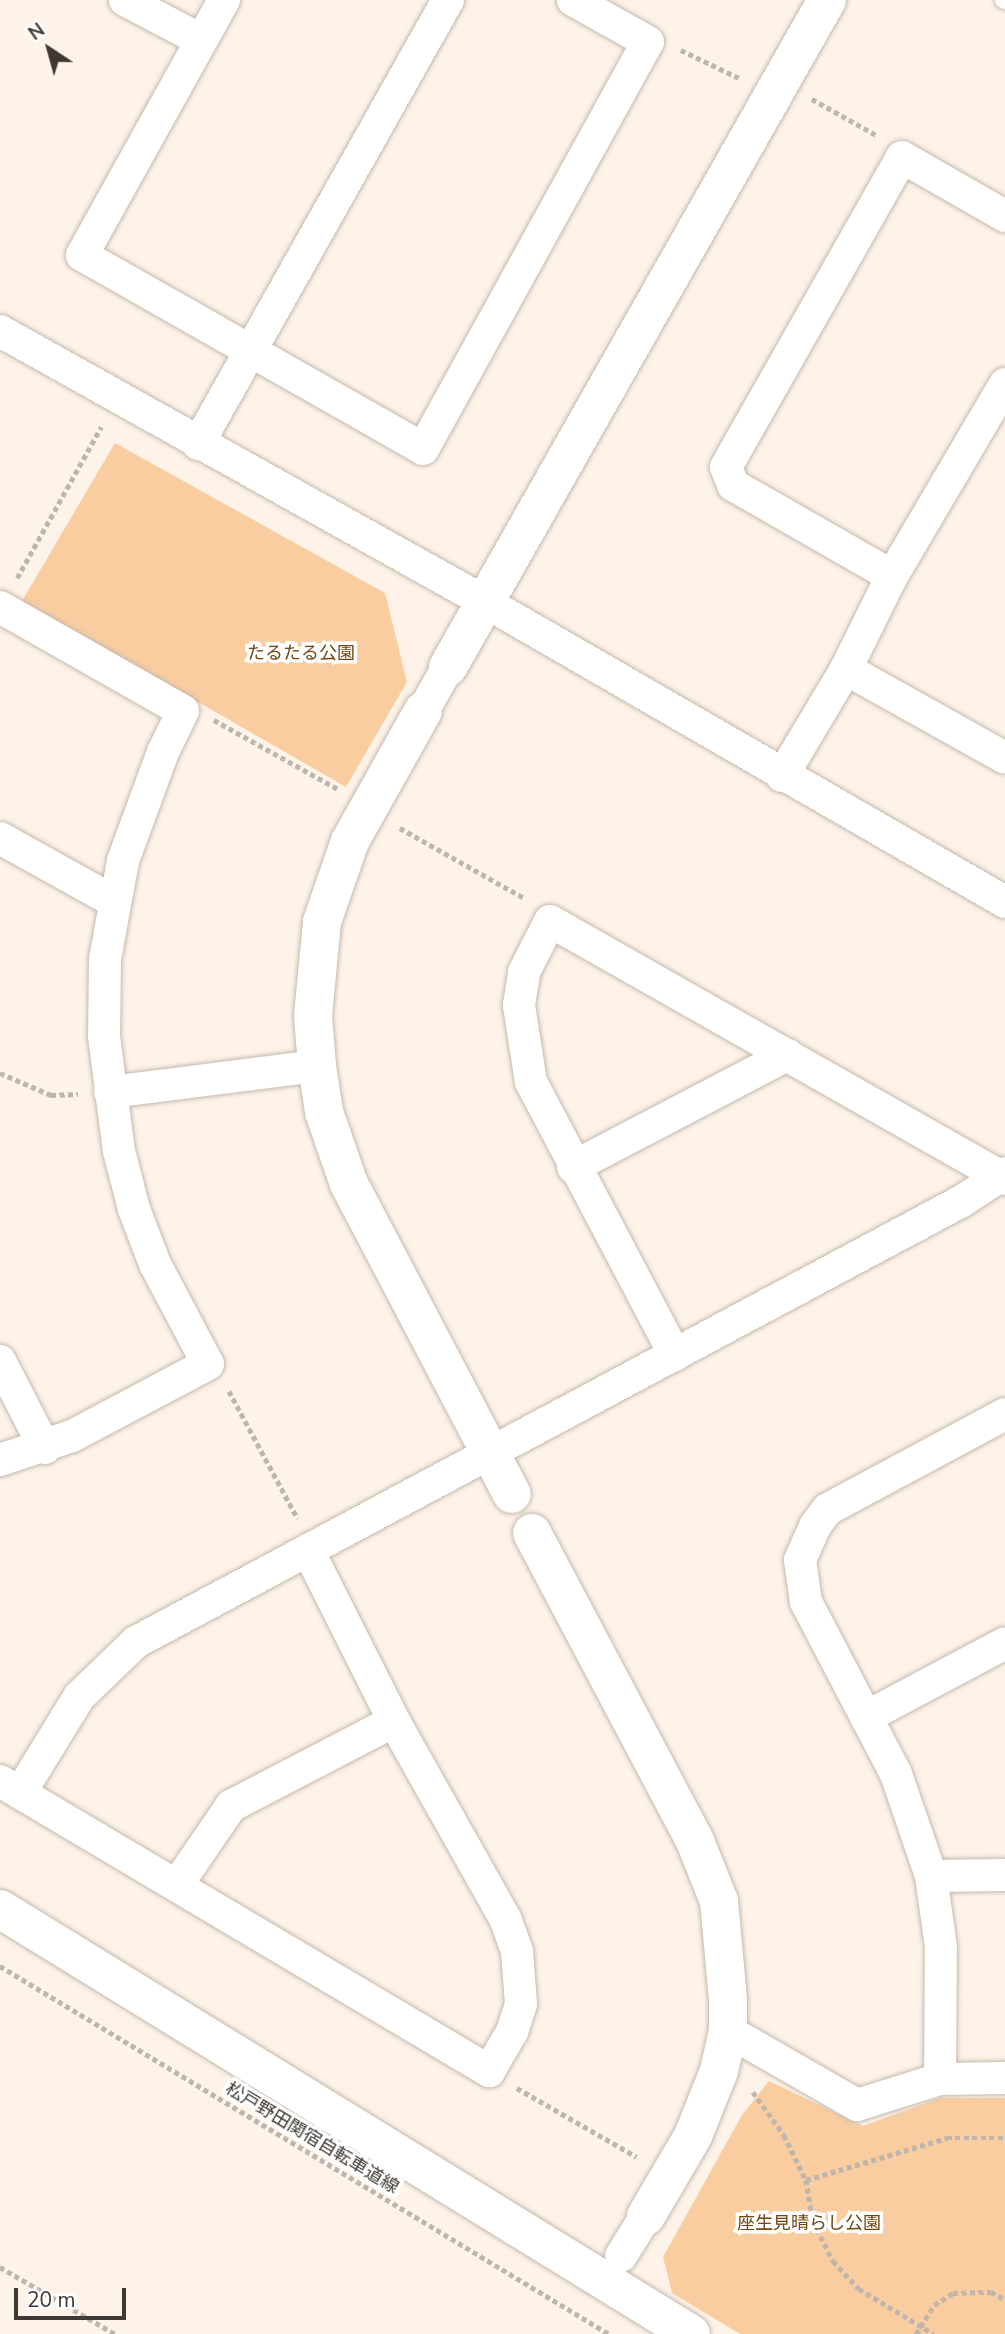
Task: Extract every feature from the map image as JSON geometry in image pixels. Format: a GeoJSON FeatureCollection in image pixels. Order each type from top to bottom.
{"type":"FeatureCollection","features":[{"type":"Feature","properties":{"kind":"street"},"geometry":{"type":"LineString","coordinates":[[125,0],[201,40]]}},
{"type":"Feature","properties":{"kind":"street"},"geometry":{"type":"LineString","coordinates":[[224,0],[82,255],[247,352],[423,449],[648,42],[573,0]]}},
{"type":"Feature","properties":{"kind":"street"},"geometry":{"type":"LineString","coordinates":[[198,444],[247,352],[449,0]]}},
{"type":"Feature","properties":{"kind":"street"},"geometry":{"type":"LineString","coordinates":[[613,2268],[693,2136],[719,2071],[728,2031],[723,1931],[710,1872],[349,1184],[324,1112],[313,1016],[322,922],[350,841],[827,0]]}},
{"type":"Feature","properties":{"kind":"street"},"geometry":{"type":"LineString","coordinates":[[892,576],[733,485],[726,467],[902,157],[1005,216]]}},
{"type":"Feature","properties":{"kind":"street"},"geometry":{"type":"LineString","coordinates":[[0,331],[198,444],[487,603],[782,776],[1005,902]]}},
{"type":"Feature","properties":{"kind":"street"},"geometry":{"type":"LineString","coordinates":[[782,776],[846,669],[892,576],[1005,384]]}},
{"type":"Feature","properties":{"kind":"street"},"geometry":{"type":"LineString","coordinates":[[0,607],[183,711],[145,798],[113,901],[106,959],[104,1036],[110,1092],[134,1209],[155,1264],[208,1364],[45,1448],[0,1460]]}},
{"type":"Feature","properties":{"kind":"street"},"geometry":{"type":"LineString","coordinates":[[846,669],[1005,758]]}},
{"type":"Feature","properties":{"kind":"street"},"geometry":{"type":"LineString","coordinates":[[0,838],[113,901]]}},
{"type":"Feature","properties":{"kind":"street"},"geometry":{"type":"LineString","coordinates":[[675,1355],[573,1167],[531,1082],[522,1045],[519,1005],[524,972],[550,920],[1004,1176]]}},
{"type":"Feature","properties":{"kind":"street"},"geometry":{"type":"LineString","coordinates":[[573,1167],[787,1055]]}},
{"type":"Feature","properties":{"kind":"street"},"geometry":{"type":"LineString","coordinates":[[110,1092],[317,1066]]}},
{"type":"Feature","properties":{"kind":"street"},"geometry":{"type":"LineString","coordinates":[[310,1549],[394,1721],[506,1920],[517,1951],[521,2004],[512,2032],[489,2071],[10,1787],[79,1697],[136,1642],[310,1549],[491,1454],[1004,1176]]}},
{"type":"Feature","properties":{"kind":"street"},"geometry":{"type":"LineString","coordinates":[[0,1361],[45,1448]]}},
{"type":"Feature","properties":{"kind":"street"},"geometry":{"type":"LineString","coordinates":[[940,2079],[942,1973],[931,1875],[914,1816],[806,1602],[800,1560],[805,1544],[828,1509],[1005,1413]]}},
{"type":"Feature","properties":{"kind":"street"},"geometry":{"type":"LineString","coordinates":[[866,1717],[1005,1643]]}},
{"type":"Feature","properties":{"kind":"street"},"geometry":{"type":"LineString","coordinates":[[177,1885],[231,1806],[394,1721]]}},
{"type":"Feature","properties":{"kind":"street"},"geometry":{"type":"LineString","coordinates":[[931,1875],[1005,1875]]}},
{"type":"Feature","properties":{"kind":"street"},"geometry":{"type":"LineString","coordinates":[[0,1909],[613,2268],[691,2334]]}},
{"type":"Feature","properties":{"kind":"street"},"geometry":{"type":"LineString","coordinates":[[728,2031],[857,2105],[940,2079],[1005,2078]]}},
{"type":"Feature","properties":{"kind":"path"},"geometry":{"type":"LineString","coordinates":[[648,42],[671,45],[746,82]]}},
{"type":"Feature","properties":{"kind":"path"},"geometry":{"type":"LineString","coordinates":[[810,97],[886,140],[902,157]]}},
{"type":"Feature","properties":{"kind":"path"},"geometry":{"type":"LineString","coordinates":[[0,607],[105,420]]}},
{"type":"Feature","properties":{"kind":"path"},"geometry":{"type":"LineString","coordinates":[[183,711],[202,713],[347,794]]}},
{"type":"Feature","properties":{"kind":"path"},"geometry":{"type":"LineString","coordinates":[[390,823],[535,905],[550,920]]}},
{"type":"Feature","properties":{"kind":"path"},"geometry":{"type":"LineString","coordinates":[[0,1073],[51,1095],[110,1092]]}},
{"type":"Feature","properties":{"kind":"path"},"geometry":{"type":"LineString","coordinates":[[208,1364],[222,1377],[310,1549]]}},
{"type":"Feature","properties":{"kind":"path","name":"松戸野田関宿自転車道線"},"geometry":{"type":"LineString","coordinates":[[0,1966],[609,2334]]}},
{"type":"Feature","properties":{"kind":"path"},"geometry":{"type":"LineString","coordinates":[[773,2056],[751,2090],[784,2135],[806,2180],[813,2221],[833,2261],[859,2289],[934,2334]]}},
{"type":"Feature","properties":{"kind":"path"},"geometry":{"type":"LineString","coordinates":[[489,2071],[648,2163]]}},
{"type":"Feature","properties":{"kind":"path"},"geometry":{"type":"LineString","coordinates":[[806,2180],[947,2138],[1005,2138]]}},
{"type":"Feature","properties":{"kind":"path"},"geometry":{"type":"LineString","coordinates":[[0,2267],[115,2334]]}},
{"type":"Feature","properties":{"kind":"path"},"geometry":{"type":"LineString","coordinates":[[916,2334],[918,2324],[934,2305],[953,2293],[991,2292],[1005,2299]]}},
{"type":"Feature","properties":{"kind":"green space","name":"たるたる公園"},"geometry":{"type":"Polygon","coordinates":[[[115,443],[385,593],[407,682],[346,787],[22,601],[115,443]]]}},
{"type":"Feature","properties":{"kind":"green space","name":"座生見晴らし公園"},"geometry":{"type":"Polygon","coordinates":[[[769,2081],[863,2126],[940,2098],[1005,2098],[1005,2334],[740,2334],[672,2293],[663,2257],[742,2115],[769,2081]]]}}]}
